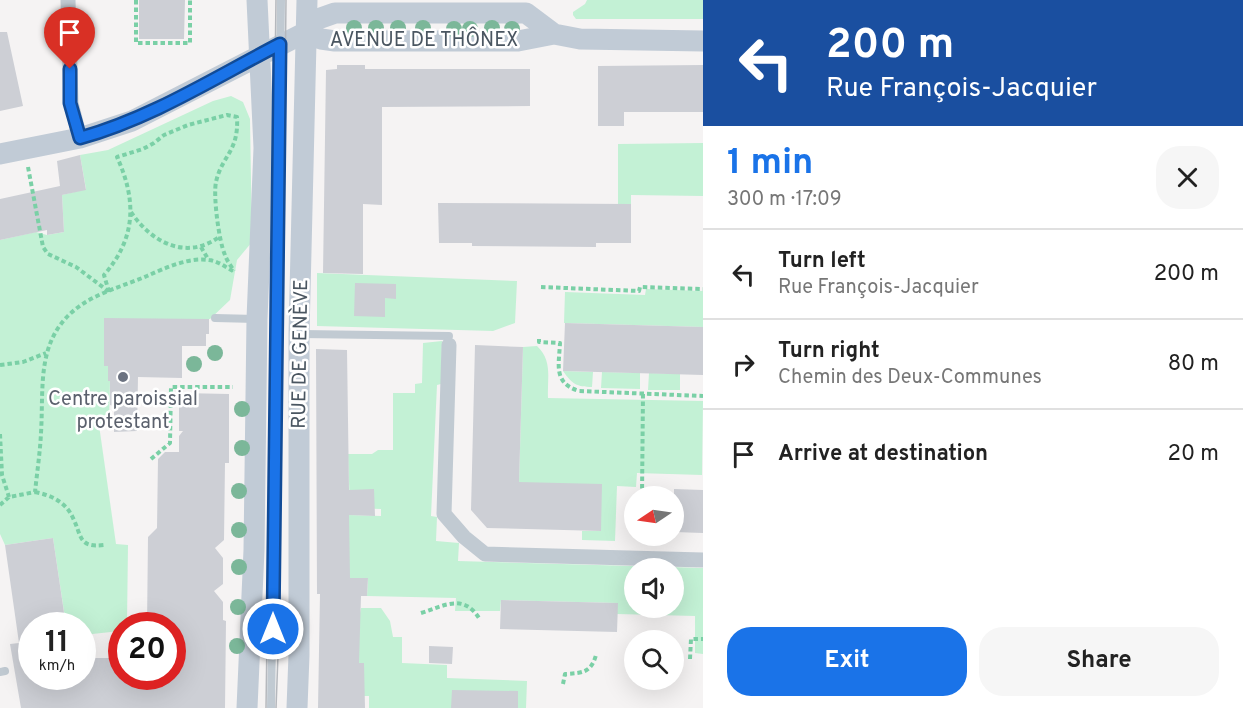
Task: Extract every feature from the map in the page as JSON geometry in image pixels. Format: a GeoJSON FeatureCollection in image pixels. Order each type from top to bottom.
{"type":"FeatureCollection","features":[{"type":"Feature","properties":{"kind":"main road"},"geometry":{"type":"LineString","coordinates":[[247,708],[254,550],[257,319],[264,148],[257,0]]}},
{"type":"Feature","properties":{"kind":"main road","name":"RUE DE GENÈVE"},"geometry":{"type":"LineString","coordinates":[[297,708],[299,334],[307,0]]}},
{"type":"Feature","properties":{"kind":"main road","name":"AVENUE DE THÔNEX"},"geometry":{"type":"LineString","coordinates":[[554,34],[526,13],[335,13],[318,19],[306,32],[321,39],[335,41],[518,41],[554,34],[580,39],[703,41]]}},
{"type":"Feature","properties":{"kind":"main road"},"geometry":{"type":"LineString","coordinates":[[0,154],[80,138],[132,121],[306,32]]}},
{"type":"Feature","properties":{"kind":"street"},"geometry":{"type":"LineString","coordinates":[[68,0],[70,103],[80,138]]}},
{"type":"Feature","properties":{"kind":"street"},"geometry":{"type":"LineString","coordinates":[[449,341],[444,514],[464,537],[485,554],[703,560]]}},
{"type":"Feature","properties":{"kind":"lane"},"geometry":{"type":"LineString","coordinates":[[271,708],[281,0]]}},
{"type":"Feature","properties":{"kind":"lane"},"geometry":{"type":"LineString","coordinates":[[215,318],[257,319]]}},
{"type":"Feature","properties":{"kind":"lane"},"geometry":{"type":"LineString","coordinates":[[299,334],[449,341]]}},
{"type":"Feature","properties":{"kind":"path"},"geometry":{"type":"LineString","coordinates":[[136,0],[136,43],[190,43],[190,0]]}},
{"type":"Feature","properties":{"kind":"path"},"geometry":{"type":"LineString","coordinates":[[35,492],[41,435],[42,376],[46,352],[60,324],[82,304],[166,268],[193,260],[208,259],[234,272],[224,254],[219,237],[215,198],[216,182],[235,144],[238,131],[237,117],[226,115],[181,127],[154,143],[117,157],[124,173],[131,212],[124,246],[104,275],[108,292]]}},
{"type":"Feature","properties":{"kind":"path"},"geometry":{"type":"LineString","coordinates":[[24,149],[43,247],[48,254],[76,267],[108,292]]}},
{"type":"Feature","properties":{"kind":"path"},"geometry":{"type":"LineString","coordinates":[[131,212],[145,230],[164,243],[186,247],[201,246],[219,237]]}},
{"type":"Feature","properties":{"kind":"path"},"geometry":{"type":"LineString","coordinates":[[201,246],[208,259]]}},
{"type":"Feature","properties":{"kind":"path"},"geometry":{"type":"LineString","coordinates":[[541,287],[639,291],[640,287],[703,289]]}},
{"type":"Feature","properties":{"kind":"path"},"geometry":{"type":"LineString","coordinates":[[539,339],[539,342],[560,343],[559,373],[562,381],[569,388],[579,391],[703,396]]}},
{"type":"Feature","properties":{"kind":"path"},"geometry":{"type":"LineString","coordinates":[[0,365],[23,362],[46,352]]}},
{"type":"Feature","properties":{"kind":"path"},"geometry":{"type":"LineString","coordinates":[[151,459],[170,443],[171,387],[233,387]]}},
{"type":"Feature","properties":{"kind":"path"},"geometry":{"type":"LineString","coordinates":[[642,486],[643,393]]}},
{"type":"Feature","properties":{"kind":"path"},"geometry":{"type":"LineString","coordinates":[[0,434],[3,475],[9,497]]}},
{"type":"Feature","properties":{"kind":"path"},"geometry":{"type":"LineString","coordinates":[[0,505],[9,497],[35,492],[51,496],[67,508],[85,543],[95,546],[104,545]]}},
{"type":"Feature","properties":{"kind":"path"},"geometry":{"type":"LineString","coordinates":[[421,613],[459,603],[471,608],[479,618]]}},
{"type":"Feature","properties":{"kind":"path"},"geometry":{"type":"LineString","coordinates":[[690,659],[691,639],[703,639]]}},
{"type":"Feature","properties":{"kind":"path"},"geometry":{"type":"LineString","coordinates":[[563,684],[565,674],[582,674],[593,665],[596,655]]}},
{"type":"Feature","properties":{"kind":"green space"},"geometry":{"type":"Polygon","coordinates":[[[587,0],[703,0],[703,19],[576,19],[573,12],[587,0]]]}},
{"type":"Feature","properties":{"kind":"green space"},"geometry":{"type":"Polygon","coordinates":[[[231,96],[243,102],[250,119],[252,242],[237,260],[230,300],[210,319],[104,319],[104,366],[108,366],[108,381],[110,381],[109,422],[99,425],[116,544],[128,545],[127,612],[108,612],[108,632],[96,634],[96,612],[64,612],[53,538],[5,545],[0,534],[0,240],[36,232],[47,235],[64,232],[62,195],[86,189],[80,155],[108,150],[213,101],[231,96]]]}},
{"type":"Feature","properties":{"kind":"green space"},"geometry":{"type":"Polygon","coordinates":[[[703,143],[703,196],[631,195],[631,204],[618,204],[618,144],[703,143]]]}},
{"type":"Feature","properties":{"kind":"green space"},"geometry":{"type":"Polygon","coordinates":[[[317,273],[517,281],[515,323],[493,331],[317,326],[317,273]]]}},
{"type":"Feature","properties":{"kind":"green space"},"geometry":{"type":"Polygon","coordinates":[[[646,289],[703,291],[703,327],[564,323],[565,292],[645,295],[646,289]]]}},
{"type":"Feature","properties":{"kind":"green space"},"geometry":{"type":"Polygon","coordinates":[[[442,341],[441,384],[437,385],[431,516],[437,517],[436,541],[459,543],[458,561],[624,566],[624,614],[617,614],[617,603],[501,600],[500,611],[455,611],[456,598],[367,596],[368,579],[348,578],[349,515],[381,516],[381,509],[350,508],[348,454],[372,454],[378,450],[393,450],[393,393],[415,393],[415,384],[422,383],[423,343],[442,341]]]}},
{"type":"Feature","properties":{"kind":"green space"},"geometry":{"type":"Polygon","coordinates":[[[537,346],[545,358],[548,398],[703,401],[702,475],[637,473],[636,486],[617,486],[615,541],[582,540],[582,531],[601,531],[519,482],[523,347],[537,346]]]}},
{"type":"Feature","properties":{"kind":"green space"},"geometry":{"type":"Polygon","coordinates":[[[563,371],[593,372],[592,387],[575,384],[563,371]]]}},
{"type":"Feature","properties":{"kind":"green space"},"geometry":{"type":"Polygon","coordinates":[[[602,372],[640,373],[640,389],[601,388],[602,372]]]}},
{"type":"Feature","properties":{"kind":"green space"},"geometry":{"type":"Polygon","coordinates":[[[649,373],[680,374],[680,390],[648,390],[649,373]]]}},
{"type":"Feature","properties":{"kind":"green space"},"geometry":{"type":"Polygon","coordinates":[[[684,567],[703,568],[703,654],[695,653],[695,616],[684,616],[684,567]]]}},
{"type":"Feature","properties":{"kind":"green space"},"geometry":{"type":"Polygon","coordinates":[[[361,608],[381,608],[390,621],[393,637],[402,637],[402,663],[447,665],[447,678],[527,681],[526,708],[369,708],[369,696],[360,696],[364,663],[350,663],[361,608]]]}},
{"type":"Feature","properties":{"kind":"building"},"geometry":{"type":"Polygon","coordinates":[[[139,0],[185,0],[184,39],[139,39],[139,0]]]}},
{"type":"Feature","properties":{"kind":"building"},"geometry":{"type":"Polygon","coordinates":[[[0,32],[7,32],[23,106],[0,111],[0,32]]]}},
{"type":"Feature","properties":{"kind":"building"},"geometry":{"type":"Polygon","coordinates":[[[337,65],[365,65],[365,69],[530,69],[530,106],[382,107],[382,205],[363,204],[363,274],[323,273],[326,70],[337,69],[337,65]]]}},
{"type":"Feature","properties":{"kind":"building"},"geometry":{"type":"Polygon","coordinates":[[[703,65],[703,112],[624,112],[624,126],[598,126],[598,66],[703,65]]]}},
{"type":"Feature","properties":{"kind":"building"},"geometry":{"type":"Polygon","coordinates":[[[80,155],[86,190],[62,195],[64,232],[47,235],[47,230],[0,240],[0,199],[60,186],[57,161],[80,155]]]}},
{"type":"Feature","properties":{"kind":"building"},"geometry":{"type":"Polygon","coordinates":[[[438,203],[631,204],[631,243],[596,243],[596,247],[472,246],[472,243],[439,243],[438,203]]]}},
{"type":"Feature","properties":{"kind":"building"},"geometry":{"type":"Polygon","coordinates":[[[355,283],[396,284],[396,299],[385,298],[385,317],[354,316],[355,283]]]}},
{"type":"Feature","properties":{"kind":"building","name":"Centre paroissial protestant"},"geometry":{"type":"Polygon","coordinates":[[[104,318],[209,319],[206,346],[182,346],[182,378],[138,377],[137,431],[114,432],[114,406],[110,405],[108,366],[104,366],[104,318]]]}},
{"type":"Feature","properties":{"kind":"building"},"geometry":{"type":"Polygon","coordinates":[[[565,323],[703,327],[703,375],[563,371],[565,323]]]}},
{"type":"Feature","properties":{"kind":"building"},"geometry":{"type":"Polygon","coordinates":[[[475,345],[523,347],[519,482],[602,484],[601,531],[487,528],[471,510],[475,345]]]}},
{"type":"Feature","properties":{"kind":"building"},"geometry":{"type":"Polygon","coordinates":[[[316,349],[347,350],[349,490],[374,489],[375,516],[349,515],[350,578],[368,578],[367,596],[361,596],[359,663],[364,663],[365,708],[318,708],[320,594],[317,594],[316,349]]]}},
{"type":"Feature","properties":{"kind":"building"},"geometry":{"type":"Polygon","coordinates":[[[182,393],[229,394],[229,463],[225,463],[224,540],[215,548],[223,558],[223,584],[214,591],[223,602],[223,620],[226,621],[225,708],[21,708],[10,644],[18,643],[18,690],[96,690],[96,658],[108,658],[108,690],[186,690],[186,612],[147,612],[148,537],[157,528],[158,459],[165,452],[179,452],[179,436],[183,431],[179,431],[179,407],[182,407],[182,393]]]}},
{"type":"Feature","properties":{"kind":"building"},"geometry":{"type":"Polygon","coordinates":[[[684,489],[703,490],[703,533],[684,532],[684,489]]]}},
{"type":"Feature","properties":{"kind":"building"},"geometry":{"type":"Polygon","coordinates":[[[53,538],[64,612],[18,612],[18,636],[5,545],[53,538]]]}},
{"type":"Feature","properties":{"kind":"building"},"geometry":{"type":"Polygon","coordinates":[[[501,600],[618,603],[617,632],[500,629],[501,600]]]}},
{"type":"Feature","properties":{"kind":"building"},"geometry":{"type":"Polygon","coordinates":[[[429,646],[453,647],[452,664],[429,663],[429,646]]]}},
{"type":"Feature","properties":{"kind":"building"},"geometry":{"type":"Polygon","coordinates":[[[452,690],[518,691],[518,708],[451,708],[452,690]]]}},
{"type":"Feature","properties":{"kind":"tram line"},"geometry":{"type":"LineString","coordinates":[[266,708],[276,0]]}},
{"type":"Feature","properties":{"kind":"tram line"},"geometry":{"type":"LineString","coordinates":[[276,708],[279,629],[286,0]]}},
{"type":"Feature","properties":{"kind":"place","name":"Centre paroissial protestant"},"geometry":{"type":"Point","coordinates":[123,377]}},
{"type":"Feature","properties":{"kind":"route"},"geometry":{"type":"LineString","coordinates":[[70,69],[70,103],[80,138],[132,121],[236,69],[280,44],[273,629]]}}]}
